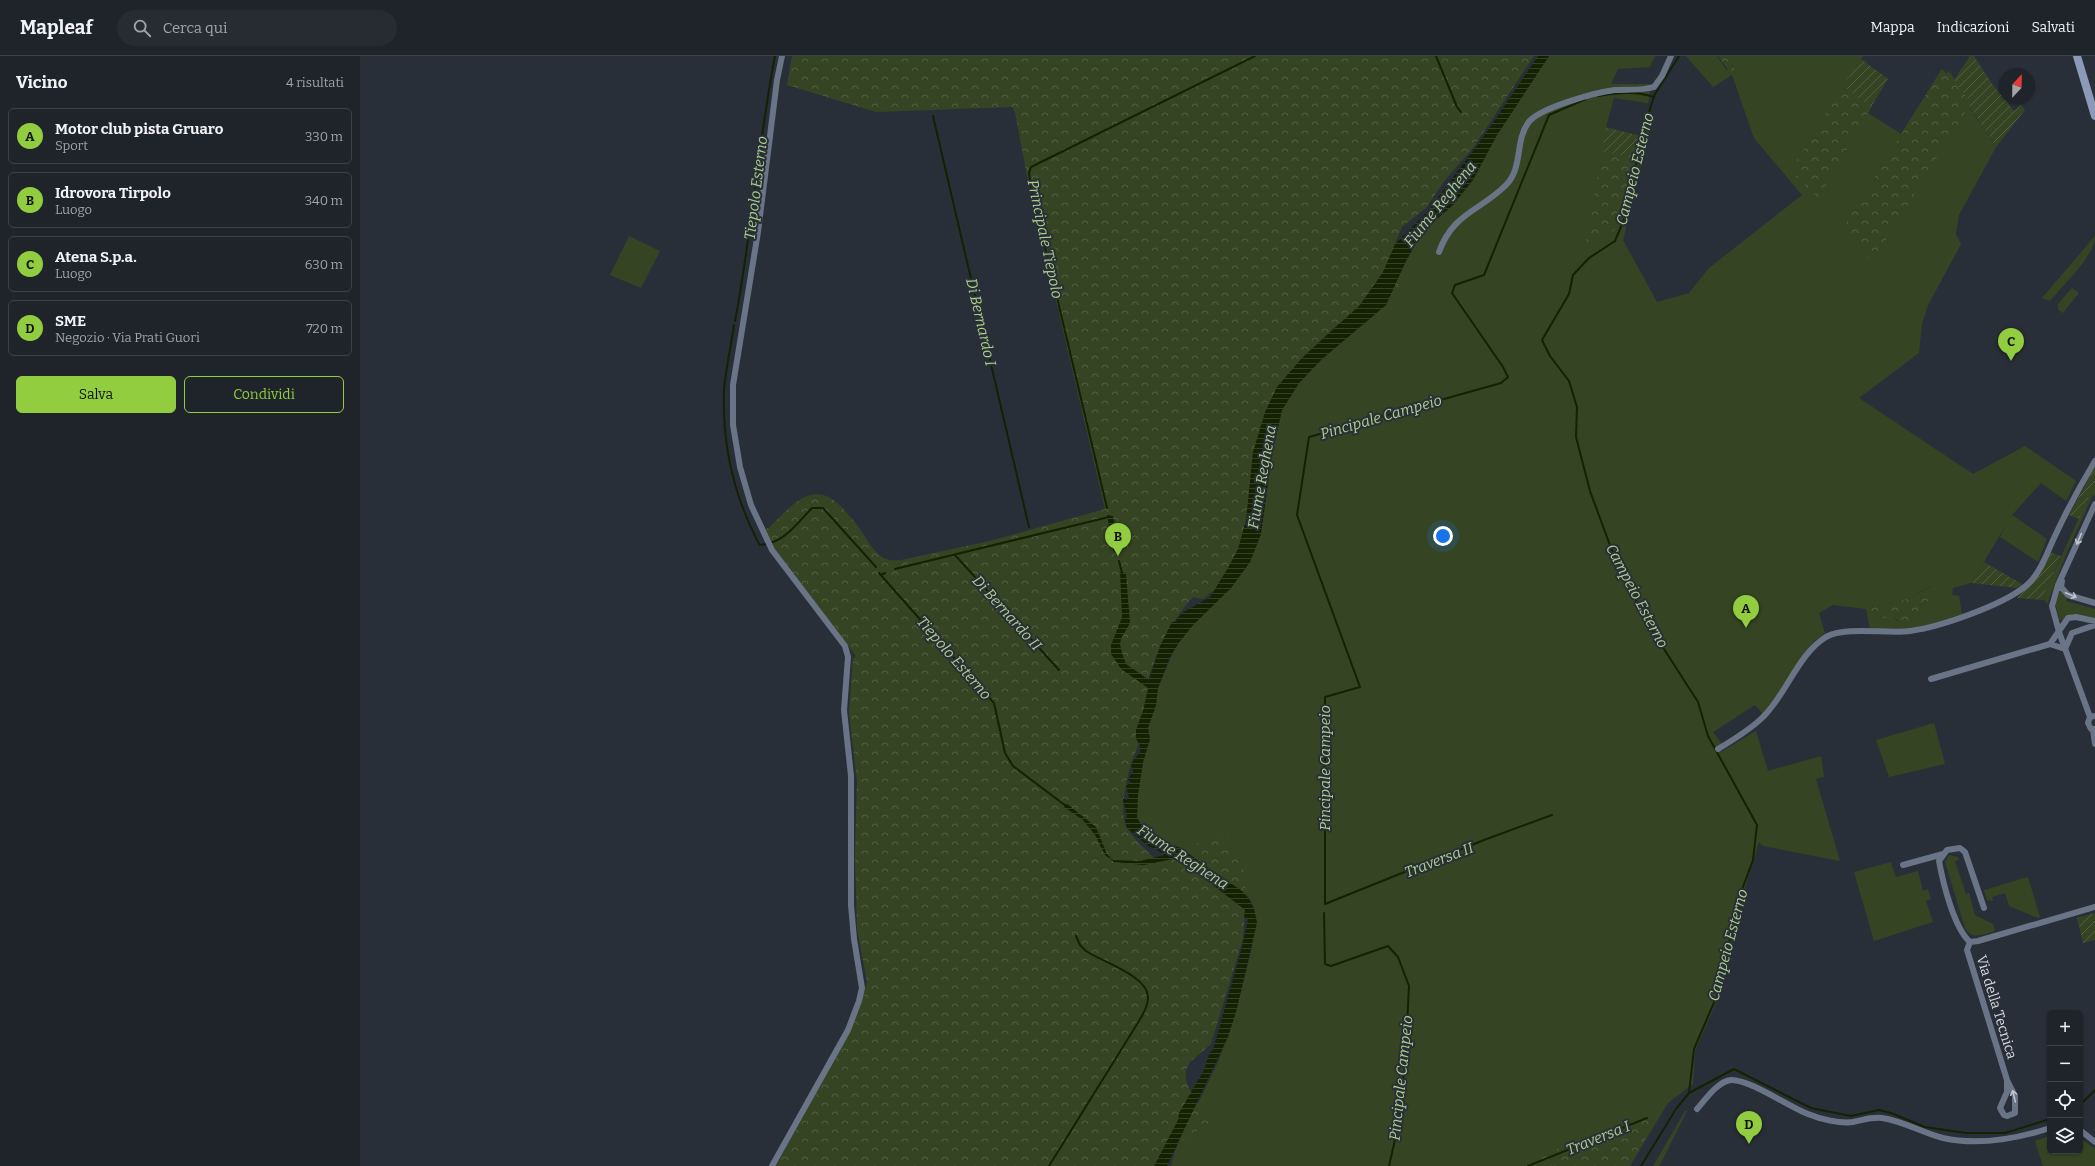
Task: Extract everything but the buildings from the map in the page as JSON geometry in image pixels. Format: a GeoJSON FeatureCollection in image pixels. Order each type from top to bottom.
{"type":"FeatureCollection","features":[{"type":"Feature","properties":{"kind":"main road"},"geometry":{"type":"LineString","coordinates":[[2077,56],[2095,116]]}},
{"type":"Feature","properties":{"kind":"street"},"geometry":{"type":"LineString","coordinates":[[772,1166],[848,1030],[859,1001],[862,988],[854,939],[852,905],[851,776],[844,710],[848,657],[844,646],[814,608],[771,548],[751,505],[740,468],[733,425],[733,385],[758,232],[777,80],[782,56]]}},
{"type":"Feature","properties":{"kind":"street"},"geometry":{"type":"LineString","coordinates":[[1440,252],[1444,240],[1452,227],[1506,185],[1513,176],[1528,123],[1537,115],[1582,97],[1615,90],[1654,87],[1662,76],[1671,56]]}},
{"type":"Feature","properties":{"kind":"street"},"geometry":{"type":"LineString","coordinates":[[1718,749],[1763,718],[1779,698],[1809,653],[1827,637],[1852,632],[1908,632],[1935,627],[2006,599],[2021,589],[2031,581],[2045,561],[2073,499],[2095,461]]}},
{"type":"Feature","properties":{"kind":"street"},"geometry":{"type":"LineString","coordinates":[[2095,504],[2054,596],[2052,606],[2065,649],[2092,716],[2088,725],[2094,729],[2095,744]]}},
{"type":"Feature","properties":{"kind":"street"},"geometry":{"type":"LineString","coordinates":[[2063,575],[2061,587],[2064,592],[2068,595],[2095,603]]}},
{"type":"Feature","properties":{"kind":"street"},"geometry":{"type":"LineString","coordinates":[[2050,644],[2064,622],[2071,618],[2095,621]]}},
{"type":"Feature","properties":{"kind":"street"},"geometry":{"type":"LineString","coordinates":[[2065,649],[2068,637],[2072,633],[2095,625]]}},
{"type":"Feature","properties":{"kind":"street"},"geometry":{"type":"LineString","coordinates":[[1931,679],[2050,644],[2065,649]]}},
{"type":"Feature","properties":{"kind":"street"},"geometry":{"type":"LineString","coordinates":[[1903,865],[1942,854],[1953,848],[1960,848],[1965,852],[1984,908]]}},
{"type":"Feature","properties":{"kind":"street","name":"Via della Tecnica"},"geometry":{"type":"LineString","coordinates":[[1942,854],[1939,861],[1957,925],[1963,936],[1970,942],[1978,942],[2095,907]]}},
{"type":"Feature","properties":{"kind":"street","name":"Via della Tecnica"},"geometry":{"type":"LineString","coordinates":[[1970,942],[1967,950],[2007,1080],[2012,1088],[2016,1109],[2015,1113],[2007,1116],[2004,1115],[2000,1108],[2007,1092],[2007,1080]]}},
{"type":"Feature","properties":{"kind":"street"},"geometry":{"type":"LineString","coordinates":[[1697,1109],[1724,1082],[1731,1080],[1749,1085],[1810,1115],[1839,1122],[1852,1122],[1872,1117],[1885,1118],[1944,1138],[1994,1141],[2030,1135],[2047,1129]]}},
{"type":"Feature","properties":{"kind":"street"},"geometry":{"type":"LineString","coordinates":[[2083,1132],[2095,1142]]}},
{"type":"Feature","properties":{"kind":"green space"},"geometry":{"type":"Polygon","coordinates":[[[792,56],[1534,56],[1473,148],[1445,180],[1426,208],[1402,227],[1396,241],[1402,269],[1397,296],[1388,300],[1368,304],[1337,325],[1302,358],[1286,377],[1254,514],[1224,582],[1203,599],[1193,597],[1178,616],[1155,658],[1148,681],[1153,683],[1137,749],[1125,788],[1123,811],[1124,821],[1127,828],[1136,840],[1154,858],[1227,834],[1243,868],[1246,898],[1243,939],[1211,1044],[1190,1062],[1186,1070],[1186,1081],[1209,1123],[1163,1153],[1157,1166],[776,1166],[850,1031],[860,1007],[867,982],[857,928],[855,854],[857,781],[849,713],[853,659],[856,656],[775,549],[765,529],[769,528],[787,509],[796,502],[815,494],[825,496],[835,501],[846,512],[859,527],[878,554],[888,560],[901,560],[990,541],[1105,509],[1028,181],[1015,112],[1012,107],[876,112],[787,85],[792,56]]]}},
{"type":"Feature","properties":{"kind":"green space"},"geometry":{"type":"Polygon","coordinates":[[[1549,56],[1655,56],[1650,67],[1618,69],[1611,84],[1652,84],[1648,103],[1614,98],[1606,127],[1641,136],[1651,124],[1623,240],[1657,302],[1689,293],[1709,268],[1802,195],[1754,138],[1732,75],[1713,87],[1686,56],[1717,56],[1727,71],[1734,56],[1863,56],[1843,86],[1871,107],[1868,113],[1901,134],[1942,69],[1946,74],[1949,71],[1969,107],[1996,147],[1959,215],[1956,234],[1961,244],[1928,305],[1922,324],[1919,353],[1859,398],[1973,474],[2025,446],[2076,481],[2066,501],[2041,483],[2012,515],[2047,539],[2038,562],[2000,537],[2006,525],[1971,583],[1953,588],[1952,595],[1959,596],[1962,614],[1917,627],[1870,629],[1866,609],[1833,605],[1819,613],[1825,634],[1813,642],[1763,714],[1755,705],[1713,732],[1722,744],[1721,752],[1756,731],[1768,771],[1821,756],[1824,777],[1816,779],[1840,861],[1763,846],[1759,842],[1739,906],[1729,965],[1719,996],[1695,1051],[1693,1084],[1668,1103],[1630,1166],[1171,1166],[1175,1151],[1219,1060],[1236,1012],[1252,948],[1255,911],[1250,899],[1242,891],[1170,844],[1165,844],[1146,832],[1137,818],[1138,795],[1143,762],[1150,739],[1148,728],[1156,705],[1158,688],[1175,648],[1193,625],[1231,588],[1250,562],[1261,534],[1272,454],[1282,410],[1299,383],[1322,359],[1386,305],[1406,261],[1423,231],[1453,205],[1473,180],[1497,135],[1549,56]],[[1931,586],[1907,599],[1870,608],[1888,617],[1893,617],[1897,621],[1915,619],[1919,616],[1921,606],[1928,601],[1931,586]]]}},
{"type":"Feature","properties":{"kind":"green space"},"geometry":{"type":"Polygon","coordinates":[[[1718,56],[1734,56],[1734,71],[1732,75],[1718,56]]]}},
{"type":"Feature","properties":{"kind":"green space"},"geometry":{"type":"Polygon","coordinates":[[[1970,56],[1974,56],[1999,92],[1999,104],[2008,104],[2014,111],[2021,105],[2025,110],[1996,147],[1969,106],[1971,103],[1954,80],[1970,56]]]}},
{"type":"Feature","properties":{"kind":"green space"},"geometry":{"type":"Polygon","coordinates":[[[1861,59],[1888,79],[1871,107],[1843,86],[1861,59]]]}},
{"type":"Feature","properties":{"kind":"green space"},"geometry":{"type":"Polygon","coordinates":[[[1854,68],[1872,106],[1819,198],[1790,171],[1854,68]]]}},
{"type":"Feature","properties":{"kind":"green space"},"geometry":{"type":"Polygon","coordinates":[[[1942,69],[1946,74],[1949,71],[1971,103],[1871,264],[1846,223],[1942,69]]]}},
{"type":"Feature","properties":{"kind":"green space"},"geometry":{"type":"Polygon","coordinates":[[[1606,128],[1641,136],[1635,159],[1602,151],[1606,128]]]}},
{"type":"Feature","properties":{"kind":"green space"},"geometry":{"type":"Polygon","coordinates":[[[1602,151],[1635,159],[1618,228],[1585,248],[1602,151]]]}},
{"type":"Feature","properties":{"kind":"green space"},"geometry":{"type":"Polygon","coordinates":[[[629,236],[660,251],[641,288],[610,275],[629,236]]]}},
{"type":"Feature","properties":{"kind":"green space"},"geometry":{"type":"Polygon","coordinates":[[[2095,236],[2094,244],[2090,252],[2077,270],[2050,301],[2042,298],[2095,236]]]}},
{"type":"Feature","properties":{"kind":"green space"},"geometry":{"type":"Polygon","coordinates":[[[2072,288],[2079,293],[2063,313],[2058,310],[2058,304],[2072,288]]]}},
{"type":"Feature","properties":{"kind":"green space"},"geometry":{"type":"Polygon","coordinates":[[[2095,467],[2095,483],[2079,519],[2069,515],[2095,467]]]}},
{"type":"Feature","properties":{"kind":"green space"},"geometry":{"type":"Polygon","coordinates":[[[2095,483],[2095,496],[2093,495],[2067,552],[2047,604],[2044,600],[2046,590],[2095,483]]]}},
{"type":"Feature","properties":{"kind":"green space"},"geometry":{"type":"Polygon","coordinates":[[[2051,553],[2061,556],[2046,590],[2044,600],[2017,598],[2041,572],[2051,553]]]}},
{"type":"Feature","properties":{"kind":"green space"},"geometry":{"type":"Polygon","coordinates":[[[1984,562],[2022,584],[2017,588],[1971,583],[1984,562]]]}},
{"type":"Feature","properties":{"kind":"green space"},"geometry":{"type":"Polygon","coordinates":[[[1932,586],[1928,601],[1921,606],[1919,616],[1916,619],[1902,623],[1893,617],[1881,618],[1871,613],[1870,608],[1907,599],[1932,586]]]}},
{"type":"Feature","properties":{"kind":"green space"},"geometry":{"type":"Polygon","coordinates":[[[2060,591],[2067,598],[2066,601],[2095,609],[2095,618],[2073,614],[2060,621],[2055,603],[2060,591]]]}},
{"type":"Feature","properties":{"kind":"green space"},"geometry":{"type":"Polygon","coordinates":[[[1934,723],[1945,764],[1889,777],[1876,740],[1934,723]]]}},
{"type":"Feature","properties":{"kind":"green space"},"geometry":{"type":"Polygon","coordinates":[[[1949,855],[1958,857],[1959,860],[1955,861],[1966,894],[1969,893],[1975,915],[1993,924],[1995,931],[1979,936],[1968,932],[1965,928],[1945,862],[1949,855]]]}},
{"type":"Feature","properties":{"kind":"green space"},"geometry":{"type":"Polygon","coordinates":[[[1891,862],[1896,877],[1918,871],[1923,891],[1928,889],[1931,899],[1926,901],[1933,922],[1874,941],[1854,872],[1891,862]]]}},
{"type":"Feature","properties":{"kind":"green space"},"geometry":{"type":"Polygon","coordinates":[[[2028,877],[2040,917],[2038,918],[2009,906],[2005,893],[1992,897],[1993,901],[1987,900],[1984,890],[2028,877]]]}},
{"type":"Feature","properties":{"kind":"green space"},"geometry":{"type":"Polygon","coordinates":[[[2095,913],[2095,940],[2083,943],[2077,918],[2095,913]]]}},
{"type":"Feature","properties":{"kind":"green space"},"geometry":{"type":"Polygon","coordinates":[[[1685,1111],[1687,1111],[1659,1166],[1653,1166],[1685,1111]]]}},
{"type":"Feature","properties":{"kind":"green space"},"geometry":{"type":"Polygon","coordinates":[[[1648,1115],[1650,1132],[1628,1166],[1515,1166],[1628,1120],[1648,1115]]]}},
{"type":"Feature","properties":{"kind":"green space"},"geometry":{"type":"Polygon","coordinates":[[[2047,1137],[2047,1154],[2083,1154],[2083,1140],[2095,1149],[2095,1166],[2043,1166],[2035,1141],[2047,1137]]]}},
{"type":"Feature","properties":{"kind":"water","name":"Fiume Reghena"},"geometry":{"type":"Polygon","coordinates":[[[1538,56],[1549,56],[1497,135],[1473,180],[1453,205],[1423,231],[1406,261],[1386,305],[1322,359],[1299,383],[1282,410],[1272,454],[1261,534],[1250,562],[1231,588],[1193,625],[1180,641],[1170,657],[1158,688],[1156,705],[1148,728],[1150,739],[1143,762],[1138,795],[1137,818],[1146,832],[1165,844],[1179,847],[1242,891],[1252,906],[1257,923],[1236,1012],[1228,1037],[1167,1166],[1154,1166],[1178,1120],[1179,1113],[1204,1070],[1210,1052],[1213,1050],[1241,951],[1248,919],[1244,917],[1245,910],[1200,875],[1173,859],[1144,865],[1114,862],[1105,855],[1095,835],[1083,820],[1064,807],[1066,803],[1096,827],[1107,854],[1113,860],[1140,861],[1164,855],[1156,849],[1148,846],[1127,828],[1125,819],[1127,816],[1121,793],[1123,798],[1126,800],[1129,798],[1126,786],[1131,782],[1128,780],[1133,771],[1131,764],[1140,752],[1140,745],[1136,739],[1136,730],[1143,711],[1148,688],[1121,669],[1111,654],[1111,645],[1122,617],[1120,572],[1126,573],[1130,623],[1121,639],[1120,644],[1122,653],[1126,664],[1149,680],[1160,646],[1172,622],[1175,622],[1182,613],[1210,597],[1238,549],[1246,520],[1253,452],[1265,412],[1277,387],[1302,358],[1360,305],[1383,272],[1395,244],[1427,212],[1484,136],[1538,56]]]}},
{"type":"Feature","properties":{"kind":"water"},"geometry":{"type":"Polygon","coordinates":[[[1107,515],[1113,516],[1121,550],[1114,552],[1107,515]]]}},
{"type":"Feature","properties":{"kind":"waterway","name":"Tiepolo Esterno"},"geometry":{"type":"LineString","coordinates":[[735,321],[775,56]]}},
{"type":"Feature","properties":{"kind":"waterway","name":"Principale Tiepolo"},"geometry":{"type":"LineString","coordinates":[[1107,508],[1031,188],[1029,173],[1031,167],[1255,56]]}},
{"type":"Feature","properties":{"kind":"waterway"},"geometry":{"type":"LineString","coordinates":[[1436,56],[1457,107],[1461,112]]}},
{"type":"Feature","properties":{"kind":"waterway","name":"Campeio Esterno"},"geometry":{"type":"LineString","coordinates":[[1641,1166],[1676,1109],[1689,1093],[1694,1049],[1719,991],[1726,965],[1734,911],[1753,860],[1757,825],[1708,736],[1698,702],[1646,621],[1611,548],[1590,491],[1576,437],[1577,407],[1569,381],[1550,356],[1542,340],[1569,294],[1573,275],[1589,258],[1615,241],[1625,217],[1644,127],[1655,94],[1679,56]]}},
{"type":"Feature","properties":{"kind":"waterway","name":"Pincipale Campeio"},"geometry":{"type":"LineString","coordinates":[[1598,96],[1626,93],[1654,97]]}},
{"type":"Feature","properties":{"kind":"waterway","name":"Pincipale Campeio"},"geometry":{"type":"LineString","coordinates":[[1552,815],[1484,840],[1325,904],[1325,697],[1360,687],[1297,515],[1309,437],[1501,383],[1508,377],[1503,367],[1452,293],[1455,285],[1484,275],[1549,115],[1586,99]]}},
{"type":"Feature","properties":{"kind":"waterway","name":"Di Bernardo I"},"geometry":{"type":"LineString","coordinates":[[933,116],[1029,527]]}},
{"type":"Feature","properties":{"kind":"waterway","name":"Tiepolo Esterno"},"geometry":{"type":"LineString","coordinates":[[734,325],[724,389],[727,448],[735,486],[741,504],[757,540],[760,545],[776,541],[789,532],[812,508],[823,508],[876,567]]}},
{"type":"Feature","properties":{"kind":"waterway"},"geometry":{"type":"LineString","coordinates":[[895,569],[1109,517]]}},
{"type":"Feature","properties":{"kind":"waterway","name":"Di Bernardo II"},"geometry":{"type":"LineString","coordinates":[[955,555],[1059,670]]}},
{"type":"Feature","properties":{"kind":"waterway","name":"Principale Tiepolo"},"geometry":{"type":"LineString","coordinates":[[1119,561],[1122,573]]}},
{"type":"Feature","properties":{"kind":"waterway","name":"Tiepolo Esterno"},"geometry":{"type":"LineString","coordinates":[[879,573],[994,703],[1005,753],[1013,766],[1066,806]]}},
{"type":"Feature","properties":{"kind":"waterway","name":"Tiepolo Esterno"},"geometry":{"type":"LineString","coordinates":[[881,575],[885,573]]}},
{"type":"Feature","properties":{"kind":"waterway","name":"Pincipale Campeio"},"geometry":{"type":"LineString","coordinates":[[1324,913],[1325,964],[1331,966],[1388,946],[1398,957],[1409,986],[1405,1066],[1397,1131],[1389,1166]]}},
{"type":"Feature","properties":{"kind":"waterway"},"geometry":{"type":"LineString","coordinates":[[1049,1166],[1139,1021],[1148,1001],[1146,990],[1141,983],[1123,970],[1086,951],[1080,945],[1076,936]]}},
{"type":"Feature","properties":{"kind":"waterway"},"geometry":{"type":"LineString","coordinates":[[1689,1093],[1734,1069],[1811,1108],[1851,1116],[1879,1110],[1891,1113],[1925,1127],[1966,1133],[2005,1133],[2047,1120]]}},
{"type":"Feature","properties":{"kind":"waterway"},"geometry":{"type":"LineString","coordinates":[[2083,1102],[2095,1090]]}},
{"type":"Feature","properties":{"kind":"waterway","name":"Traversa I"},"geometry":{"type":"LineString","coordinates":[[1528,1166],[1647,1118]]}},
{"type":"Feature","properties":{"kind":"place","name":"Atena S.p.a."},"geometry":{"type":"Point","coordinates":[2011,361]}},
{"type":"Feature","properties":{"kind":"place","name":"Idrovora Tirpolo"},"geometry":{"type":"Point","coordinates":[1118,556]}},
{"type":"Feature","properties":{"kind":"place","name":"Motor club pista Gruaro"},"geometry":{"type":"Point","coordinates":[1746,628]}},
{"type":"Feature","properties":{"kind":"place","name":"SME"},"geometry":{"type":"Point","coordinates":[1749,1144]}},
{"type":"Feature","properties":{"kind":"water label","name":"Traversa II"},"geometry":{"type":"Point","coordinates":[1439,860]}}]}
